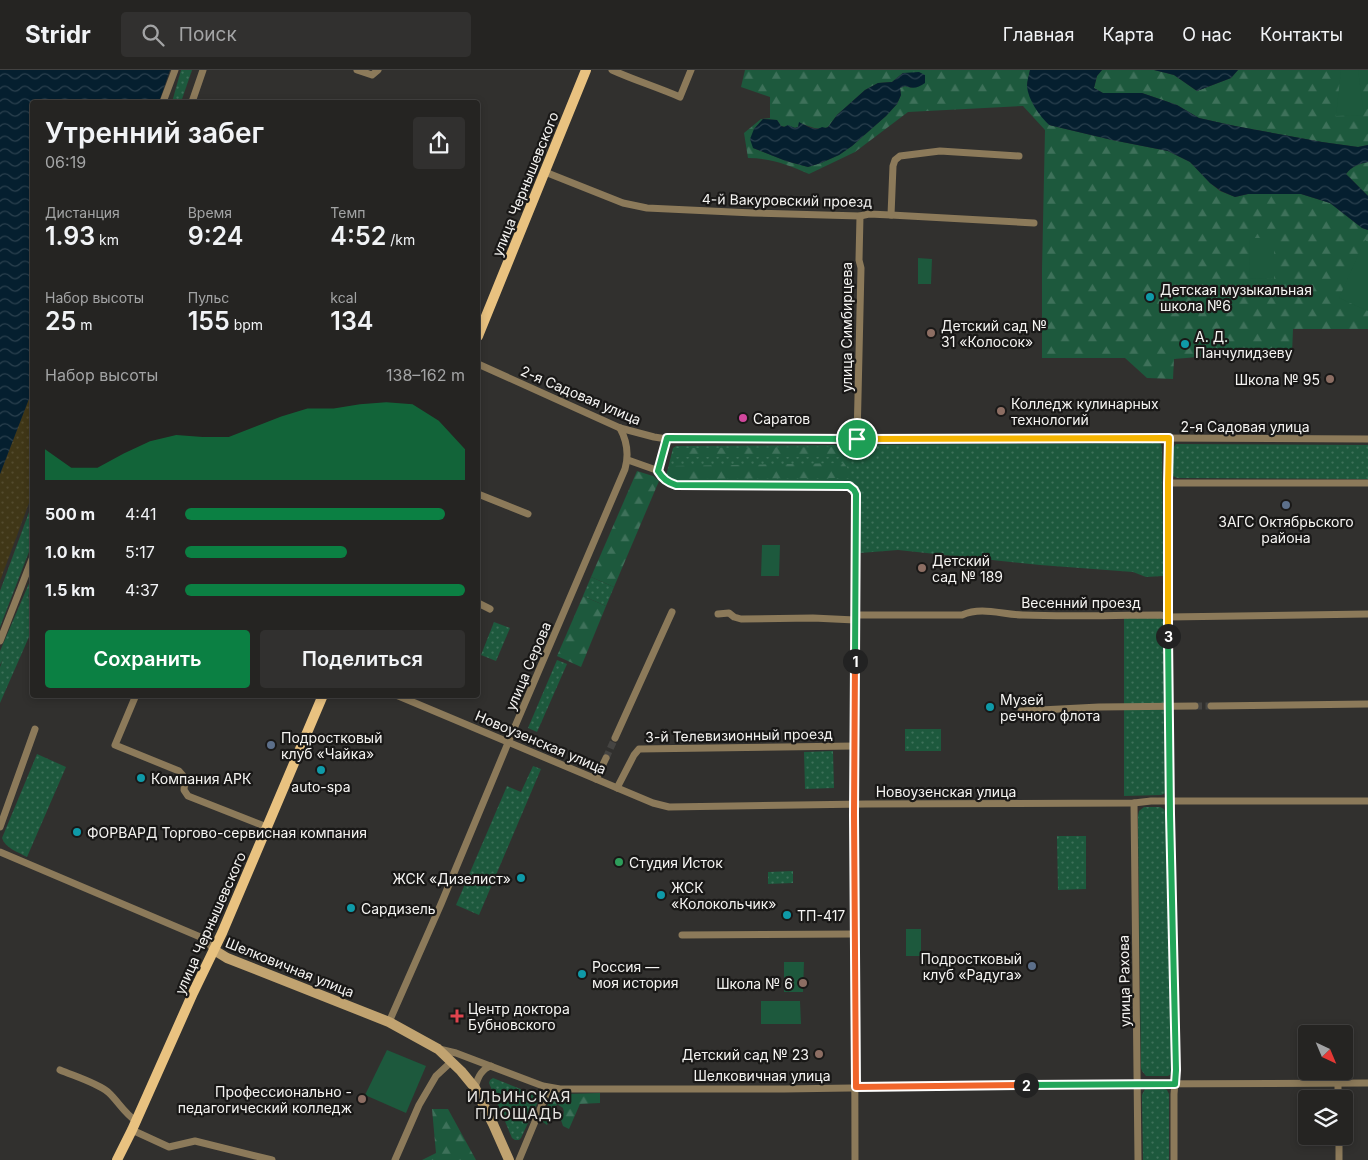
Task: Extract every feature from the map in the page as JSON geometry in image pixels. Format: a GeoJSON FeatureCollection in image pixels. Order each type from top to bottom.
{"type":"FeatureCollection","features":[{"type":"Feature","properties":{"kind":"main road","name":"улица Чернышевского"},"geometry":{"type":"LineString","coordinates":[[480,331],[586,70]]}},
{"type":"Feature","properties":{"kind":"main road","name":"улица Чернышевского"},"geometry":{"type":"LineString","coordinates":[[117,1160],[222,933],[322,698]]}},
{"type":"Feature","properties":{"kind":"street"},"geometry":{"type":"LineString","coordinates":[[164,100],[175,70]]}},
{"type":"Feature","properties":{"kind":"street"},"geometry":{"type":"LineString","coordinates":[[193,100],[204,70]]}},
{"type":"Feature","properties":{"kind":"street"},"geometry":{"type":"LineString","coordinates":[[357,70],[372,74],[378,72],[378,70]]}},
{"type":"Feature","properties":{"kind":"street"},"geometry":{"type":"LineString","coordinates":[[612,70],[680,97],[691,70]]}},
{"type":"Feature","properties":{"kind":"street"},"geometry":{"type":"LineString","coordinates":[[891,215],[893,166],[895,160],[900,156],[940,151],[1019,156]]}},
{"type":"Feature","properties":{"kind":"street","name":"4-й Вакуровский проезд"},"geometry":{"type":"LineString","coordinates":[[545,172],[623,202],[647,208],[860,216],[869,214],[1034,223]]}},
{"type":"Feature","properties":{"kind":"street","name":"улица Симбирцева"},"geometry":{"type":"LineString","coordinates":[[857,439],[861,268],[859,260],[860,216]]}},
{"type":"Feature","properties":{"kind":"street","name":"2-я Садовая улица"},"geometry":{"type":"LineString","coordinates":[[480,365],[620,428],[648,436],[667,438],[1368,439]]}},
{"type":"Feature","properties":{"kind":"street","name":"улица Серова"},"geometry":{"type":"LineString","coordinates":[[389,1022],[626,469],[628,460],[625,437],[620,428]]}},
{"type":"Feature","properties":{"kind":"street"},"geometry":{"type":"LineString","coordinates":[[658,471],[667,438]]}},
{"type":"Feature","properties":{"kind":"street"},"geometry":{"type":"LineString","coordinates":[[1169,438],[1170,801],[1176,1070],[1174,1160]]}},
{"type":"Feature","properties":{"kind":"street"},"geometry":{"type":"LineString","coordinates":[[628,460],[658,471],[668,482],[676,485],[849,486],[856,494],[854,746],[855,1160]]}},
{"type":"Feature","properties":{"kind":"street"},"geometry":{"type":"LineString","coordinates":[[1168,483],[1368,483]]}},
{"type":"Feature","properties":{"kind":"street"},"geometry":{"type":"LineString","coordinates":[[480,495],[528,514]]}},
{"type":"Feature","properties":{"kind":"street"},"geometry":{"type":"LineString","coordinates":[[0,641],[30,564]]}},
{"type":"Feature","properties":{"kind":"street"},"geometry":{"type":"LineString","coordinates":[[480,605],[490,609]]}},
{"type":"Feature","properties":{"kind":"street"},"geometry":{"type":"LineString","coordinates":[[615,738],[672,612]]}},
{"type":"Feature","properties":{"kind":"street","name":"Весенний проезд"},"geometry":{"type":"LineString","coordinates":[[718,614],[728,613],[740,619],[962,615],[970,612],[996,612],[1021,615],[1161,615],[1168,617],[1368,614]]}},
{"type":"Feature","properties":{"kind":"street"},"geometry":{"type":"LineString","coordinates":[[135,698],[115,746],[179,771],[185,778],[184,790],[188,796],[267,827]]}},
{"type":"Feature","properties":{"kind":"street","name":"Новоузенская улица"},"geometry":{"type":"LineString","coordinates":[[403,698],[653,803],[669,807],[1170,801],[1368,801]]}},
{"type":"Feature","properties":{"kind":"street"},"geometry":{"type":"LineString","coordinates":[[1210,706],[1368,704]]}},
{"type":"Feature","properties":{"kind":"street"},"geometry":{"type":"LineString","coordinates":[[1021,711],[1195,706]]}},
{"type":"Feature","properties":{"kind":"street"},"geometry":{"type":"LineString","coordinates":[[0,827],[35,729]]}},
{"type":"Feature","properties":{"kind":"street","name":"3-й Телевизионный проезд"},"geometry":{"type":"LineString","coordinates":[[618,788],[634,755],[640,750],[854,746]]}},
{"type":"Feature","properties":{"kind":"street"},"geometry":{"type":"LineString","coordinates":[[596,779],[606,758]]}},
{"type":"Feature","properties":{"kind":"street","name":"улица Рахова"},"geometry":{"type":"LineString","coordinates":[[1134,802],[1138,1160]]}},
{"type":"Feature","properties":{"kind":"street","name":"Шелковичная улица"},"geometry":{"type":"LineString","coordinates":[[0,852],[205,939],[214,950],[232,961],[389,1022],[438,1049],[456,1053],[549,1088],[784,1089],[1368,1083]]}},
{"type":"Feature","properties":{"kind":"street"},"geometry":{"type":"LineString","coordinates":[[682,935],[855,934]]}},
{"type":"Feature","properties":{"kind":"street"},"geometry":{"type":"LineString","coordinates":[[438,1049],[475,1088],[509,1160]]}},
{"type":"Feature","properties":{"kind":"street"},"geometry":{"type":"LineString","coordinates":[[395,1160],[419,1105],[436,1076],[451,1062]]}},
{"type":"Feature","properties":{"kind":"street"},"geometry":{"type":"LineString","coordinates":[[475,1088],[481,1072],[491,1066]]}},
{"type":"Feature","properties":{"kind":"street"},"geometry":{"type":"LineString","coordinates":[[60,1070],[108,1092],[134,1125],[169,1147],[195,1141],[272,1160]]}},
{"type":"Feature","properties":{"kind":"street"},"geometry":{"type":"LineString","coordinates":[[1338,1083],[1338,1090]]}},
{"type":"Feature","properties":{"kind":"street"},"geometry":{"type":"LineString","coordinates":[[518,1160],[549,1088]]}},
{"type":"Feature","properties":{"kind":"street"},"geometry":{"type":"LineString","coordinates":[[1339,1145],[1339,1160]]}},
{"type":"Feature","properties":{"kind":"green space"},"geometry":{"type":"Polygon","coordinates":[[[181,70],[192,70],[182,100],[173,100],[181,70]]]}},
{"type":"Feature","properties":{"kind":"green space"},"geometry":{"type":"Polygon","coordinates":[[[745,70],[1030,70],[1027,85],[1049,125],[1168,151],[1190,162],[1220,191],[1235,197],[1248,194],[1301,194],[1330,203],[1362,228],[1368,230],[1368,329],[1293,329],[1292,354],[1234,354],[1174,359],[1173,379],[1147,378],[1125,358],[1042,358],[1045,130],[1023,106],[908,112],[855,152],[809,174],[764,159],[748,158],[744,133],[761,119],[770,118],[770,97],[741,87],[745,70]],[[903,73],[892,82],[878,83],[865,90],[837,115],[828,127],[824,128],[816,128],[799,123],[798,127],[794,128],[781,126],[777,120],[763,119],[754,129],[753,148],[786,161],[808,167],[821,163],[839,155],[852,146],[886,116],[897,104],[901,95],[900,88],[905,86],[912,88],[903,73]]]}},
{"type":"Feature","properties":{"kind":"green space"},"geometry":{"type":"Polygon","coordinates":[[[1102,70],[1154,70],[1174,75],[1197,91],[1231,78],[1238,70],[1368,70],[1368,145],[1358,147],[1322,142],[1199,118],[1177,105],[1142,93],[1103,93],[1094,88],[1097,76],[1102,70]]]}},
{"type":"Feature","properties":{"kind":"green space"},"geometry":{"type":"Polygon","coordinates":[[[1341,70],[1358,70],[1364,115],[1336,116],[1341,70]]]}},
{"type":"Feature","properties":{"kind":"green space"},"geometry":{"type":"Polygon","coordinates":[[[1368,162],[1368,196],[1346,174],[1356,166],[1368,162]]]}},
{"type":"Feature","properties":{"kind":"green space"},"geometry":{"type":"Polygon","coordinates":[[[1250,238],[1274,238],[1274,279],[1249,278],[1250,238]]]}},
{"type":"Feature","properties":{"kind":"green space"},"geometry":{"type":"Polygon","coordinates":[[[1365,240],[1368,242],[1368,311],[1339,298],[1365,240]]]}},
{"type":"Feature","properties":{"kind":"green space"},"geometry":{"type":"Polygon","coordinates":[[[918,258],[932,259],[931,284],[918,284],[918,258]]]}},
{"type":"Feature","properties":{"kind":"green space"},"geometry":{"type":"Polygon","coordinates":[[[1161,444],[1162,448],[1163,576],[1146,577],[1133,572],[1040,565],[898,550],[860,553],[860,493],[858,487],[851,482],[676,481],[666,476],[673,448],[676,446],[1161,444]]]}},
{"type":"Feature","properties":{"kind":"green space"},"geometry":{"type":"Polygon","coordinates":[[[1176,444],[1368,445],[1368,479],[1177,478],[1173,476],[1173,448],[1176,444]]]}},
{"type":"Feature","properties":{"kind":"green space"},"geometry":{"type":"Polygon","coordinates":[[[845,447],[845,457],[673,457],[674,449],[677,448],[845,447]]]}},
{"type":"Feature","properties":{"kind":"green space"},"geometry":{"type":"Polygon","coordinates":[[[844,463],[848,469],[849,478],[676,479],[667,475],[670,466],[844,463]]]}},
{"type":"Feature","properties":{"kind":"green space"},"geometry":{"type":"Polygon","coordinates":[[[637,471],[653,476],[659,481],[614,587],[591,577],[637,471]]]}},
{"type":"Feature","properties":{"kind":"green space"},"geometry":{"type":"Polygon","coordinates":[[[30,509],[30,549],[0,627],[0,591],[30,509]]]}},
{"type":"Feature","properties":{"kind":"green space"},"geometry":{"type":"Polygon","coordinates":[[[762,545],[780,545],[779,576],[761,576],[762,545]]]}},
{"type":"Feature","properties":{"kind":"green space"},"geometry":{"type":"Polygon","coordinates":[[[591,577],[614,587],[606,606],[583,596],[591,577]]]}},
{"type":"Feature","properties":{"kind":"green space"},"geometry":{"type":"Polygon","coordinates":[[[30,581],[27,601],[30,593],[30,635],[0,703],[0,667],[3,659],[0,665],[0,651],[30,581]]]}},
{"type":"Feature","properties":{"kind":"green space"},"geometry":{"type":"Polygon","coordinates":[[[583,596],[606,606],[581,667],[557,656],[583,596]]]}},
{"type":"Feature","properties":{"kind":"green space"},"geometry":{"type":"Polygon","coordinates":[[[1124,618],[1160,618],[1165,625],[1166,792],[1161,795],[1124,796],[1124,618]]]}},
{"type":"Feature","properties":{"kind":"green space"},"geometry":{"type":"Polygon","coordinates":[[[494,622],[510,628],[496,661],[481,655],[494,622]]]}},
{"type":"Feature","properties":{"kind":"green space"},"geometry":{"type":"Polygon","coordinates":[[[557,660],[567,664],[537,732],[528,728],[557,660]]]}},
{"type":"Feature","properties":{"kind":"green space"},"geometry":{"type":"Polygon","coordinates":[[[905,729],[941,729],[941,751],[905,751],[905,729]]]}},
{"type":"Feature","properties":{"kind":"green space"},"geometry":{"type":"Polygon","coordinates":[[[833,751],[834,788],[805,789],[804,752],[833,751]]]}},
{"type":"Feature","properties":{"kind":"green space"},"geometry":{"type":"Polygon","coordinates":[[[37,754],[66,767],[27,857],[9,847],[2,838],[37,754]]]}},
{"type":"Feature","properties":{"kind":"green space"},"geometry":{"type":"Polygon","coordinates":[[[533,766],[541,769],[479,915],[456,905],[507,786],[521,792],[533,766]]]}},
{"type":"Feature","properties":{"kind":"green space"},"geometry":{"type":"Polygon","coordinates":[[[1144,807],[1160,807],[1164,809],[1166,814],[1172,1071],[1168,1076],[1146,1076],[1141,1068],[1138,816],[1139,811],[1144,807]]]}},
{"type":"Feature","properties":{"kind":"green space"},"geometry":{"type":"Polygon","coordinates":[[[1057,836],[1086,836],[1086,889],[1058,890],[1057,836]]]}},
{"type":"Feature","properties":{"kind":"green space"},"geometry":{"type":"Polygon","coordinates":[[[793,871],[793,883],[768,884],[768,872],[793,871]]]}},
{"type":"Feature","properties":{"kind":"green space"},"geometry":{"type":"Polygon","coordinates":[[[906,929],[921,929],[921,956],[906,956],[906,929]]]}},
{"type":"Feature","properties":{"kind":"green space"},"geometry":{"type":"Polygon","coordinates":[[[784,962],[804,962],[803,992],[784,992],[784,962]]]}},
{"type":"Feature","properties":{"kind":"green space"},"geometry":{"type":"Polygon","coordinates":[[[761,1001],[800,1001],[801,1024],[761,1024],[761,1001]]]}},
{"type":"Feature","properties":{"kind":"green space"},"geometry":{"type":"Polygon","coordinates":[[[387,1050],[426,1066],[406,1113],[365,1095],[387,1050]]]}},
{"type":"Feature","properties":{"kind":"green space"},"geometry":{"type":"Polygon","coordinates":[[[493,1078],[540,1097],[519,1140],[512,1138],[489,1083],[493,1078]]]}},
{"type":"Feature","properties":{"kind":"green space"},"geometry":{"type":"Polygon","coordinates":[[[1145,1089],[1165,1089],[1169,1094],[1169,1160],[1143,1160],[1142,1095],[1145,1089]]]}},
{"type":"Feature","properties":{"kind":"green space"},"geometry":{"type":"Polygon","coordinates":[[[600,1093],[600,1103],[580,1104],[569,1129],[563,1126],[561,1120],[564,1112],[563,1108],[557,1104],[547,1125],[543,1122],[542,1116],[552,1097],[564,1094],[600,1093]]]}},
{"type":"Feature","properties":{"kind":"green space"},"geometry":{"type":"Polygon","coordinates":[[[432,1109],[448,1109],[476,1160],[422,1160],[436,1153],[432,1109]]]}},
{"type":"Feature","properties":{"kind":"sand"},"geometry":{"type":"Polygon","coordinates":[[[30,396],[30,500],[0,581],[0,474],[30,396]]]}},
{"type":"Feature","properties":{"kind":"water"},"geometry":{"type":"Polygon","coordinates":[[[0,70],[170,70],[160,100],[30,100],[30,396],[0,474],[0,70]]]}},
{"type":"Feature","properties":{"kind":"water"},"geometry":{"type":"Polygon","coordinates":[[[1030,70],[1102,70],[1097,76],[1094,88],[1103,93],[1142,93],[1177,105],[1199,118],[1322,142],[1358,147],[1368,145],[1368,162],[1356,166],[1346,174],[1368,196],[1368,230],[1362,228],[1330,203],[1301,194],[1248,194],[1235,197],[1221,191],[1210,183],[1190,162],[1168,151],[1049,125],[1029,97],[1027,86],[1030,70]]]}},
{"type":"Feature","properties":{"kind":"water"},"geometry":{"type":"Polygon","coordinates":[[[1154,70],[1238,70],[1231,78],[1197,91],[1174,75],[1154,70]]]}},
{"type":"Feature","properties":{"kind":"water"},"geometry":{"type":"Polygon","coordinates":[[[919,72],[925,75],[925,83],[911,88],[905,86],[900,88],[901,95],[897,104],[852,146],[839,155],[808,167],[786,161],[753,148],[750,139],[754,129],[763,119],[777,120],[784,127],[788,125],[795,128],[798,127],[799,122],[816,129],[826,128],[837,115],[865,90],[878,83],[892,82],[903,73],[919,72]]]}},
{"type":"Feature","properties":{"kind":"tunnel"},"geometry":{"type":"LineString","coordinates":[[1195,706],[1211,706]]}},
{"type":"Feature","properties":{"kind":"tunnel"},"geometry":{"type":"LineString","coordinates":[[606,758],[615,738]]}},
{"type":"Feature","properties":{"kind":"place","name":"Детская музыкальная школа №6"},"geometry":{"type":"Point","coordinates":[1150,297]}},
{"type":"Feature","properties":{"kind":"place","name":"Детский сад № 31 «Колосок»"},"geometry":{"type":"Point","coordinates":[931,333]}},
{"type":"Feature","properties":{"kind":"place","name":"А. Д. Панчулидзеву"},"geometry":{"type":"Point","coordinates":[1185,344]}},
{"type":"Feature","properties":{"kind":"place","name":"Школа № 95"},"geometry":{"type":"Point","coordinates":[1330,379]}},
{"type":"Feature","properties":{"kind":"place","name":"Колледж кулинарных технологий"},"geometry":{"type":"Point","coordinates":[1001,411]}},
{"type":"Feature","properties":{"kind":"place","name":"Саратов"},"geometry":{"type":"Point","coordinates":[743,418]}},
{"type":"Feature","properties":{"kind":"place","name":"ЗАГС Октябрьского района"},"geometry":{"type":"Point","coordinates":[1286,505]}},
{"type":"Feature","properties":{"kind":"place","name":"Детский сад № 189"},"geometry":{"type":"Point","coordinates":[922,568]}},
{"type":"Feature","properties":{"kind":"place","name":"Музей речного флота"},"geometry":{"type":"Point","coordinates":[990,707]}},
{"type":"Feature","properties":{"kind":"place","name":"Подростковый клуб «Чайка»"},"geometry":{"type":"Point","coordinates":[271,745]}},
{"type":"Feature","properties":{"kind":"place","name":"auto-spa"},"geometry":{"type":"Point","coordinates":[321,770]}},
{"type":"Feature","properties":{"kind":"place","name":"Компания АРК"},"geometry":{"type":"Point","coordinates":[141,778]}},
{"type":"Feature","properties":{"kind":"place","name":"ФОРВАРД Торгово-сервисная компания"},"geometry":{"type":"Point","coordinates":[77,832]}},
{"type":"Feature","properties":{"kind":"place","name":"Студия Исток"},"geometry":{"type":"Point","coordinates":[619,862]}},
{"type":"Feature","properties":{"kind":"place","name":"ЖСК «Дизелист»"},"geometry":{"type":"Point","coordinates":[521,878]}},
{"type":"Feature","properties":{"kind":"place","name":"ЖСК «Колокольчик»"},"geometry":{"type":"Point","coordinates":[661,895]}},
{"type":"Feature","properties":{"kind":"place","name":"Сардизель"},"geometry":{"type":"Point","coordinates":[351,908]}},
{"type":"Feature","properties":{"kind":"place","name":"ТП-417"},"geometry":{"type":"Point","coordinates":[787,915]}},
{"type":"Feature","properties":{"kind":"place","name":"Подростковый клуб «Радуга»"},"geometry":{"type":"Point","coordinates":[1032,966]}},
{"type":"Feature","properties":{"kind":"place","name":"Россия — моя история"},"geometry":{"type":"Point","coordinates":[582,974]}},
{"type":"Feature","properties":{"kind":"place","name":"Школа № 6"},"geometry":{"type":"Point","coordinates":[803,983]}},
{"type":"Feature","properties":{"kind":"place","name":"Центр доктора Бубновского"},"geometry":{"type":"Point","coordinates":[457,1016]}},
{"type":"Feature","properties":{"kind":"place","name":"Детский сад № 23"},"geometry":{"type":"Point","coordinates":[819,1054]}},
{"type":"Feature","properties":{"kind":"place","name":"Профессионально - педагогический колледж"},"geometry":{"type":"Point","coordinates":[362,1099]}},
{"type":"Feature","properties":{"kind":"district","name":"ИЛЬИНСКАЯ ПЛОЩАДЬ"},"geometry":{"type":"Point","coordinates":[519,1104]}},
{"type":"Feature","properties":{"kind":"route"},"geometry":{"type":"LineString","coordinates":[[667,438],[857,439],[1169,438],[1168,617],[1175,1084],[856,1087],[854,711],[856,494],[849,486],[676,485],[668,482],[658,471],[667,438]]}}]}
